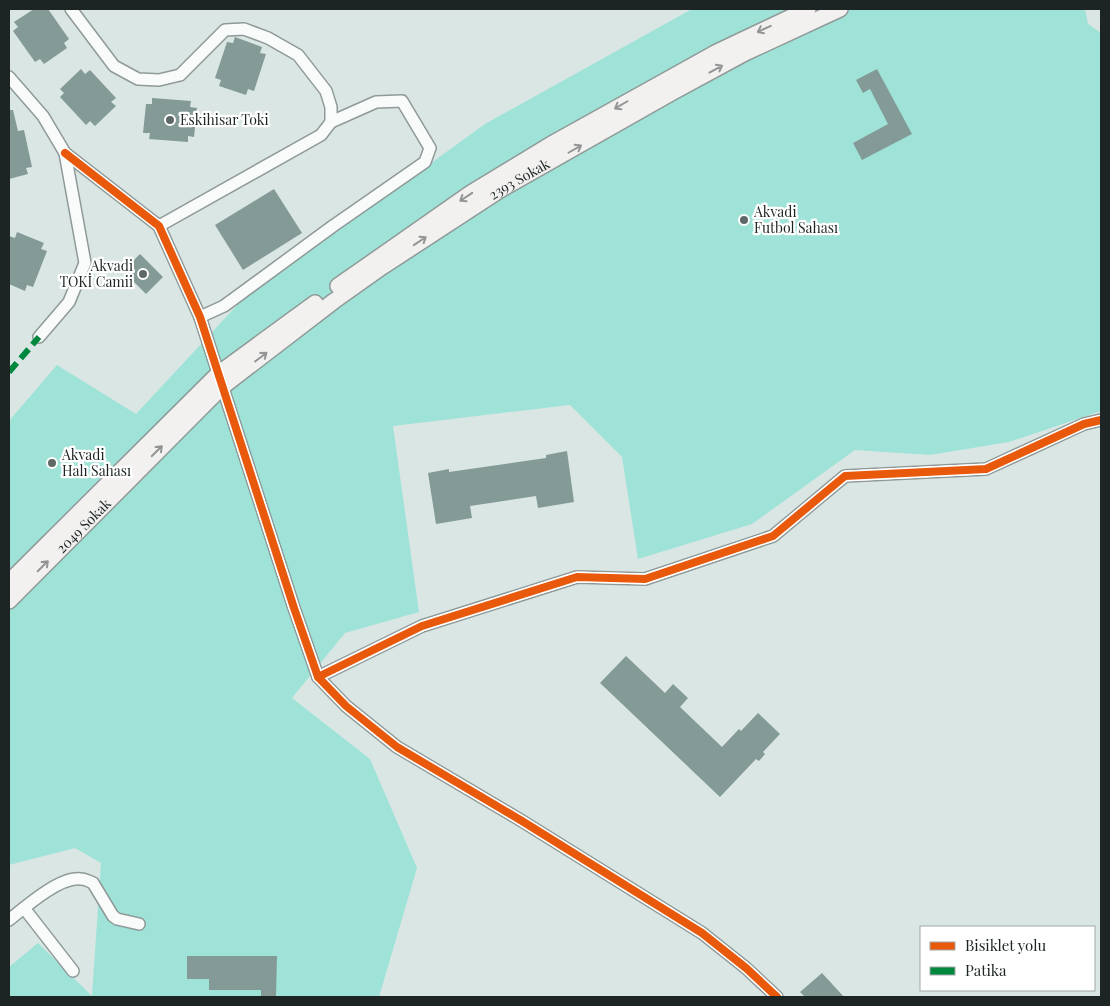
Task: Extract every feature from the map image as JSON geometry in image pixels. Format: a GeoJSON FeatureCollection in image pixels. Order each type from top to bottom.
{"type":"FeatureCollection","features":[{"type":"Feature","properties":{"kind":"main road","name":"2393 Sokak"},"geometry":{"type":"LineString","coordinates":[[220,381],[356,272],[472,193],[555,142],[715,53],[808,9]]}},
{"type":"Feature","properties":{"kind":"main road","name":"2393 Sokak"},"geometry":{"type":"LineString","coordinates":[[220,381],[382,267],[500,190],[745,53],[840,9]]}},
{"type":"Feature","properties":{"kind":"main road","name":"2049 Sokak"},"geometry":{"type":"LineString","coordinates":[[9,582],[220,381]]}},
{"type":"Feature","properties":{"kind":"main road","name":"2049 Sokak"},"geometry":{"type":"LineString","coordinates":[[9,601],[220,381]]}},
{"type":"Feature","properties":{"kind":"street"},"geometry":{"type":"LineString","coordinates":[[71,9],[114,66],[138,79],[159,80],[180,75],[225,30],[244,29],[268,38],[298,55],[326,91],[331,107],[331,122]]}},
{"type":"Feature","properties":{"kind":"street"},"geometry":{"type":"LineString","coordinates":[[9,77],[44,116],[65,153],[85,263],[69,302],[39,336]]}},
{"type":"Feature","properties":{"kind":"street"},"geometry":{"type":"LineString","coordinates":[[159,226],[321,135],[331,122],[376,102],[402,101],[430,148],[425,162],[333,226],[224,306],[200,317]]}},
{"type":"Feature","properties":{"kind":"street"},"geometry":{"type":"LineString","coordinates":[[65,153],[159,226],[200,317],[318,677],[346,706],[398,747],[522,821],[702,933],[746,968],[777,997]]}},
{"type":"Feature","properties":{"kind":"street"},"geometry":{"type":"LineString","coordinates":[[318,677],[422,626],[577,577],[645,579],[773,536],[845,476],[986,469],[1084,424],[1101,420]]}},
{"type":"Feature","properties":{"kind":"street"},"geometry":{"type":"LineString","coordinates":[[9,920],[49,890],[69,880],[80,879],[92,883],[113,916],[117,919],[139,924]]}},
{"type":"Feature","properties":{"kind":"street"},"geometry":{"type":"LineString","coordinates":[[24,908],[72,971]]}},
{"type":"Feature","properties":{"kind":"green space"},"geometry":{"type":"Polygon","coordinates":[[[692,9],[1085,9],[1088,24],[1101,33],[1101,411],[1009,442],[930,455],[855,450],[752,524],[638,559],[622,457],[570,405],[393,426],[419,612],[345,633],[292,698],[370,759],[417,868],[379,997],[9,997],[9,967],[38,943],[92,996],[101,863],[75,848],[9,865],[9,421],[57,365],[136,414],[242,300],[485,124],[692,9]]]}},
{"type":"Feature","properties":{"kind":"building"},"geometry":{"type":"Polygon","coordinates":[[[34,9],[48,9],[69,39],[64,43],[67,48],[44,64],[40,59],[35,62],[13,31],[18,27],[14,22],[34,9]]]}},
{"type":"Feature","properties":{"kind":"building","name":"Eskihisar Toki"},"geometry":{"type":"Polygon","coordinates":[[[235,37],[262,47],[260,53],[266,54],[254,91],[248,89],[246,95],[219,86],[221,80],[215,78],[227,42],[233,43],[235,37]]]}},
{"type":"Feature","properties":{"kind":"building"},"geometry":{"type":"Polygon","coordinates":[[[81,69],[85,74],[90,70],[116,98],[111,102],[116,106],[95,126],[90,121],[86,125],[60,97],[64,93],[60,89],[81,69]]]}},
{"type":"Feature","properties":{"kind":"building"},"geometry":{"type":"Polygon","coordinates":[[[877,69],[912,134],[862,160],[853,143],[888,124],[870,89],[863,93],[856,80],[877,69]]]}},
{"type":"Feature","properties":{"kind":"building","name":"Eskihisar Toki"},"geometry":{"type":"Polygon","coordinates":[[[152,98],[191,101],[190,107],[197,108],[194,137],[188,136],[188,142],[149,139],[150,133],[143,133],[146,104],[152,104],[152,98]]]}},
{"type":"Feature","properties":{"kind":"building"},"geometry":{"type":"Polygon","coordinates":[[[9,110],[13,110],[18,131],[24,130],[32,167],[26,168],[28,174],[9,179],[9,110]]]}},
{"type":"Feature","properties":{"kind":"building"},"geometry":{"type":"Polygon","coordinates":[[[274,189],[302,233],[243,270],[215,225],[274,189]]]}},
{"type":"Feature","properties":{"kind":"building"},"geometry":{"type":"Polygon","coordinates":[[[17,232],[44,243],[41,249],[47,251],[33,287],[27,285],[25,291],[9,284],[9,236],[15,238],[17,232]]]}},
{"type":"Feature","properties":{"kind":"building","name":"Akvadi TOKİ Camii"},"geometry":{"type":"Polygon","coordinates":[[[140,254],[163,277],[146,294],[123,271],[140,254]]]}},
{"type":"Feature","properties":{"kind":"building"},"geometry":{"type":"Polygon","coordinates":[[[567,451],[574,502],[538,508],[536,496],[470,506],[472,518],[436,524],[428,473],[449,469],[449,472],[546,458],[546,455],[567,451]]]}},
{"type":"Feature","properties":{"kind":"building"},"geometry":{"type":"Polygon","coordinates":[[[626,656],[665,693],[673,684],[688,698],[680,707],[722,747],[758,713],[780,734],[763,752],[765,754],[759,761],[756,759],[720,797],[600,683],[626,656]]]}},
{"type":"Feature","properties":{"kind":"building"},"geometry":{"type":"Polygon","coordinates":[[[187,956],[277,956],[276,997],[261,997],[261,990],[209,990],[209,979],[187,979],[187,956]]]}},
{"type":"Feature","properties":{"kind":"building"},"geometry":{"type":"Polygon","coordinates":[[[822,973],[844,997],[805,997],[800,992],[822,973]]]}},
{"type":"Feature","properties":{"kind":"marked path"},"geometry":{"type":"LineString","coordinates":[[9,372],[39,337]]}},
{"type":"Feature","properties":{"kind":"cycle path"},"geometry":{"type":"LineString","coordinates":[[65,153],[159,226],[200,317],[318,677],[346,706],[397,747],[522,821],[702,933],[746,968],[777,997]]}},
{"type":"Feature","properties":{"kind":"cycle path"},"geometry":{"type":"LineString","coordinates":[[318,677],[422,626],[577,577],[645,579],[773,536],[845,476],[986,469],[1084,424],[1101,420]]}},
{"type":"Feature","properties":{"kind":"place","name":"Eskihisar Toki"},"geometry":{"type":"Point","coordinates":[170,120]}},
{"type":"Feature","properties":{"kind":"place","name":"Akvadi Futbol Sahası"},"geometry":{"type":"Point","coordinates":[744,220]}},
{"type":"Feature","properties":{"kind":"place","name":"Akvadi TOKİ Camii"},"geometry":{"type":"Point","coordinates":[143,274]}},
{"type":"Feature","properties":{"kind":"place","name":"Akvadi Halı Sahası"},"geometry":{"type":"Point","coordinates":[52,463]}}]}
